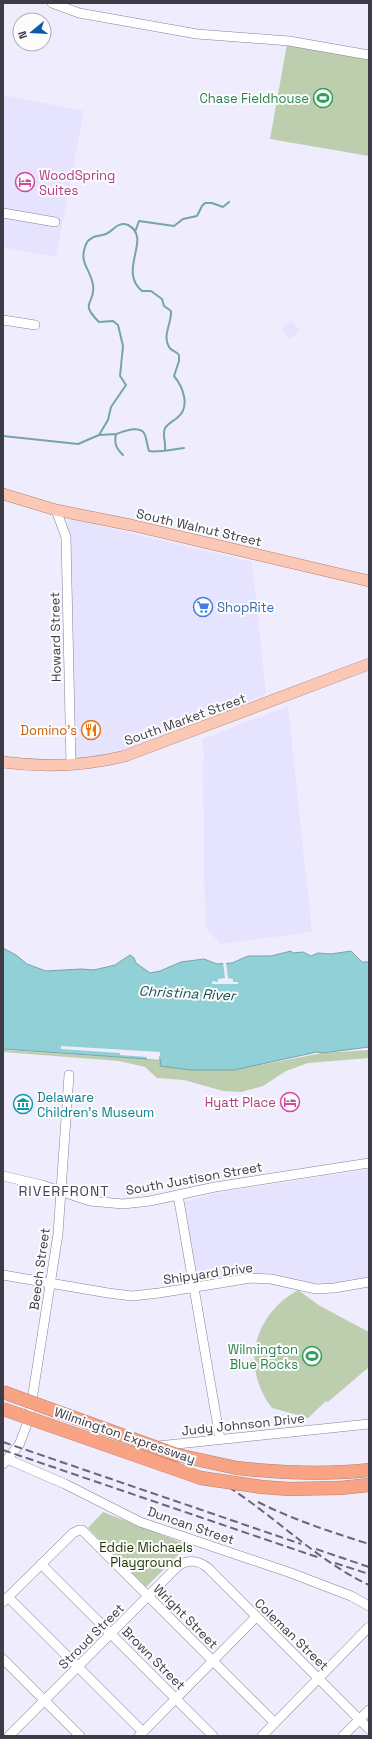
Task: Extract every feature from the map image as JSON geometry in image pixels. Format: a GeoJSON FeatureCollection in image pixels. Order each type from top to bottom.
{"type":"FeatureCollection","features":[{"type":"Feature","properties":{"kind":"highway"},"geometry":{"type":"LineString","coordinates":[[3,1384],[42,1397],[76,1417]]}},
{"type":"Feature","properties":{"kind":"highway","name":"Wilmington Expressway"},"geometry":{"type":"LineString","coordinates":[[3,1392],[76,1417],[177,1455],[237,1468],[290,1474],[328,1474],[369,1470]]}},
{"type":"Feature","properties":{"kind":"highway","name":"Wilmington Expressway"},"geometry":{"type":"LineString","coordinates":[[3,1409],[200,1478],[262,1487],[289,1489],[340,1488],[369,1485]]}},
{"type":"Feature","properties":{"kind":"main road","name":"South Walnut Street"},"geometry":{"type":"LineString","coordinates":[[3,494],[56,510],[131,525],[369,581]]}},
{"type":"Feature","properties":{"kind":"main road","name":"South Walnut Street"},"geometry":{"type":"LineString","coordinates":[[3,498],[23,501]]}},
{"type":"Feature","properties":{"kind":"main road","name":"South Market Street"},"geometry":{"type":"LineString","coordinates":[[3,762],[44,766],[71,766],[98,763],[132,754],[369,664]]}},
{"type":"Feature","properties":{"kind":"street"},"geometry":{"type":"LineString","coordinates":[[52,3],[79,13],[198,34],[288,41],[369,55]]}},
{"type":"Feature","properties":{"kind":"street"},"geometry":{"type":"LineString","coordinates":[[3,214],[55,222]]}},
{"type":"Feature","properties":{"kind":"street"},"geometry":{"type":"LineString","coordinates":[[3,320],[34,325]]}},
{"type":"Feature","properties":{"kind":"street","name":"Howard Street"},"geometry":{"type":"LineString","coordinates":[[56,510],[66,537],[71,766]]}},
{"type":"Feature","properties":{"kind":"street","name":"Beech Street"},"geometry":{"type":"LineString","coordinates":[[5,1462],[19,1445],[24,1435],[31,1405],[58,1234],[69,1075]]}},
{"type":"Feature","properties":{"kind":"street","name":"South Justison Street"},"geometry":{"type":"LineString","coordinates":[[3,1176],[42,1185],[90,1201],[111,1204],[135,1203],[215,1187],[369,1162]]}},
{"type":"Feature","properties":{"kind":"street"},"geometry":{"type":"LineString","coordinates":[[178,1195],[220,1439]]}},
{"type":"Feature","properties":{"kind":"street","name":"Shipyard Drive"},"geometry":{"type":"LineString","coordinates":[[3,1276],[123,1295],[147,1295],[251,1278],[271,1279],[316,1289],[327,1289],[369,1282]]}},
{"type":"Feature","properties":{"kind":"street","name":"Judy Johnson Drive"},"geometry":{"type":"LineString","coordinates":[[31,1405],[145,1447],[369,1424]]}},
{"type":"Feature","properties":{"kind":"street","name":"Duncan Street"},"geometry":{"type":"LineString","coordinates":[[5,1462],[65,1484],[140,1522],[216,1549],[291,1573],[351,1596],[369,1607]]}},
{"type":"Feature","properties":{"kind":"street","name":"Wright Street"},"geometry":{"type":"LineString","coordinates":[[41,1564],[72,1533],[79,1530],[84,1532],[275,1723]]}},
{"type":"Feature","properties":{"kind":"street","name":"Stroud Street"},"geometry":{"type":"LineString","coordinates":[[9,1736],[178,1566],[187,1561],[195,1561]]}},
{"type":"Feature","properties":{"kind":"street","name":"Coleman Street"},"geometry":{"type":"LineString","coordinates":[[195,1561],[208,1568],[369,1729]]}},
{"type":"Feature","properties":{"kind":"street"},"geometry":{"type":"LineString","coordinates":[[41,1564],[5,1600],[78,1667],[141,1734],[256,1617]]}},
{"type":"Feature","properties":{"kind":"street","name":"Brown Street"},"geometry":{"type":"LineString","coordinates":[[41,1564],[213,1736]]}},
{"type":"Feature","properties":{"kind":"street"},"geometry":{"type":"LineString","coordinates":[[262,1736],[369,1627]]}},
{"type":"Feature","properties":{"kind":"street"},"geometry":{"type":"LineString","coordinates":[[3,1659],[80,1736]]}},
{"type":"Feature","properties":{"kind":"street"},"geometry":{"type":"LineString","coordinates":[[343,1736],[369,1710]]}},
{"type":"Feature","properties":{"kind":"shaded area"},"geometry":{"type":"Polygon","coordinates":[[[3,95],[84,111],[56,257],[3,247],[3,95]]]}},
{"type":"Feature","properties":{"kind":"shaded area"},"geometry":{"type":"Polygon","coordinates":[[[291,320],[300,330],[290,339],[281,329],[291,320]]]}},
{"type":"Feature","properties":{"kind":"shaded area"},"geometry":{"type":"Polygon","coordinates":[[[71,519],[252,562],[266,694],[129,748],[92,757],[81,758],[67,755],[63,542],[59,526],[71,519]]]}},
{"type":"Feature","properties":{"kind":"shaded area"},"geometry":{"type":"Polygon","coordinates":[[[288,706],[312,932],[220,944],[205,926],[203,762],[205,761],[202,739],[288,706]]]}},
{"type":"Feature","properties":{"kind":"shaded area"},"geometry":{"type":"Polygon","coordinates":[[[369,1169],[369,1279],[319,1286],[289,1280],[201,1282],[198,1280],[183,1202],[218,1193],[369,1169]]]}},
{"type":"Feature","properties":{"kind":"green space","name":"Chase Fieldhouse"},"geometry":{"type":"Polygon","coordinates":[[[287,44],[369,58],[369,156],[270,139],[287,44]]]}},
{"type":"Feature","properties":{"kind":"green space"},"geometry":{"type":"Polygon","coordinates":[[[3,1050],[161,1060],[160,1066],[190,1070],[234,1070],[322,1053],[369,1050],[369,1058],[308,1063],[286,1071],[263,1086],[241,1092],[223,1091],[184,1080],[157,1078],[145,1067],[119,1061],[3,1052],[3,1050]]]}},
{"type":"Feature","properties":{"kind":"green space","name":"Wilmington Blue Rocks"},"geometry":{"type":"Polygon","coordinates":[[[298,1290],[320,1306],[369,1332],[369,1367],[328,1402],[326,1401],[308,1418],[272,1408],[264,1396],[255,1370],[254,1357],[260,1331],[267,1318],[278,1304],[298,1290]]]}},
{"type":"Feature","properties":{"kind":"green space","name":"Eddie Michaels Playground"},"geometry":{"type":"Polygon","coordinates":[[[103,1512],[188,1545],[146,1587],[88,1528],[103,1512]]]}},
{"type":"Feature","properties":{"kind":"water","name":"Christina River"},"geometry":{"type":"Polygon","coordinates":[[[3,948],[16,955],[27,964],[46,971],[81,969],[94,970],[115,965],[130,955],[134,958],[136,963],[150,973],[160,971],[181,962],[204,959],[217,964],[232,963],[248,956],[271,956],[291,951],[293,953],[303,952],[311,956],[318,953],[331,954],[351,951],[362,962],[369,962],[369,1047],[322,1053],[317,1052],[234,1070],[190,1070],[160,1066],[161,1060],[3,1049],[3,948]]]}},
{"type":"Feature","properties":{"kind":"pier"},"geometry":{"type":"Polygon","coordinates":[[[223,962],[226,962],[228,978],[233,979],[233,982],[238,982],[238,984],[212,984],[212,981],[218,982],[218,979],[225,978],[223,962]]]}},
{"type":"Feature","properties":{"kind":"pier"},"geometry":{"type":"Polygon","coordinates":[[[61,1046],[160,1052],[160,1056],[159,1060],[147,1059],[147,1057],[120,1055],[120,1053],[61,1049],[61,1046]]]}},
{"type":"Feature","properties":{"kind":"waterway"},"geometry":{"type":"LineString","coordinates":[[135,232],[139,221],[174,226],[183,219],[197,216],[205,203],[212,203],[223,207],[229,202]]}},
{"type":"Feature","properties":{"kind":"waterway"},"geometry":{"type":"LineString","coordinates":[[99,435],[108,420],[111,407],[126,385],[120,376],[123,346],[118,325],[113,321],[99,322],[90,310],[89,303],[92,296],[93,285],[83,258],[88,241],[95,236],[106,234],[118,225],[124,224],[128,225],[135,231],[137,238],[137,246],[133,264],[135,283],[142,291],[151,291],[162,299],[164,306],[171,311],[166,338],[170,348],[179,355],[179,361],[174,376],[183,391],[185,403],[181,413],[165,428],[165,449]]}},
{"type":"Feature","properties":{"kind":"waterway"},"geometry":{"type":"LineString","coordinates":[[116,434],[136,429],[140,430],[145,435],[149,451],[184,448]]}},
{"type":"Feature","properties":{"kind":"waterway"},"geometry":{"type":"LineString","coordinates":[[3,436],[78,444],[99,435],[116,434],[116,446],[123,455]]}},
{"type":"Feature","properties":{"kind":"railway"},"geometry":{"type":"LineString","coordinates":[[3,1405],[212,1478],[248,1500],[315,1552],[350,1575],[369,1585]]}},
{"type":"Feature","properties":{"kind":"railway"},"geometry":{"type":"LineString","coordinates":[[3,1442],[301,1544]]}},
{"type":"Feature","properties":{"kind":"railway"},"geometry":{"type":"LineString","coordinates":[[3,1450],[320,1558]]}},
{"type":"Feature","properties":{"kind":"railway"},"geometry":{"type":"LineString","coordinates":[[258,1502],[299,1520],[369,1544]]}},
{"type":"Feature","properties":{"kind":"railway"},"geometry":{"type":"LineString","coordinates":[[316,1549],[369,1567]]}},
{"type":"Feature","properties":{"kind":"railway"},"geometry":{"type":"LineString","coordinates":[[335,1563],[369,1574]]}},
{"type":"Feature","properties":{"kind":"place","name":"Chase Fieldhouse"},"geometry":{"type":"Point","coordinates":[323,98]}},
{"type":"Feature","properties":{"kind":"place","name":"WoodSpring Suites"},"geometry":{"type":"Point","coordinates":[25,182]}},
{"type":"Feature","properties":{"kind":"place","name":"ShopRite"},"geometry":{"type":"Point","coordinates":[203,607]}},
{"type":"Feature","properties":{"kind":"place","name":"Domino's"},"geometry":{"type":"Point","coordinates":[91,730]}},
{"type":"Feature","properties":{"kind":"place","name":"Hyatt Place"},"geometry":{"type":"Point","coordinates":[290,1102]}},
{"type":"Feature","properties":{"kind":"place","name":"Delaware Children's Museum"},"geometry":{"type":"Point","coordinates":[23,1104]}},
{"type":"Feature","properties":{"kind":"place","name":"Wilmington Blue Rocks"},"geometry":{"type":"Point","coordinates":[312,1356]}},
{"type":"Feature","properties":{"kind":"district","name":"RIVERFRONT"},"geometry":{"type":"Point","coordinates":[64,1191]}}]}
